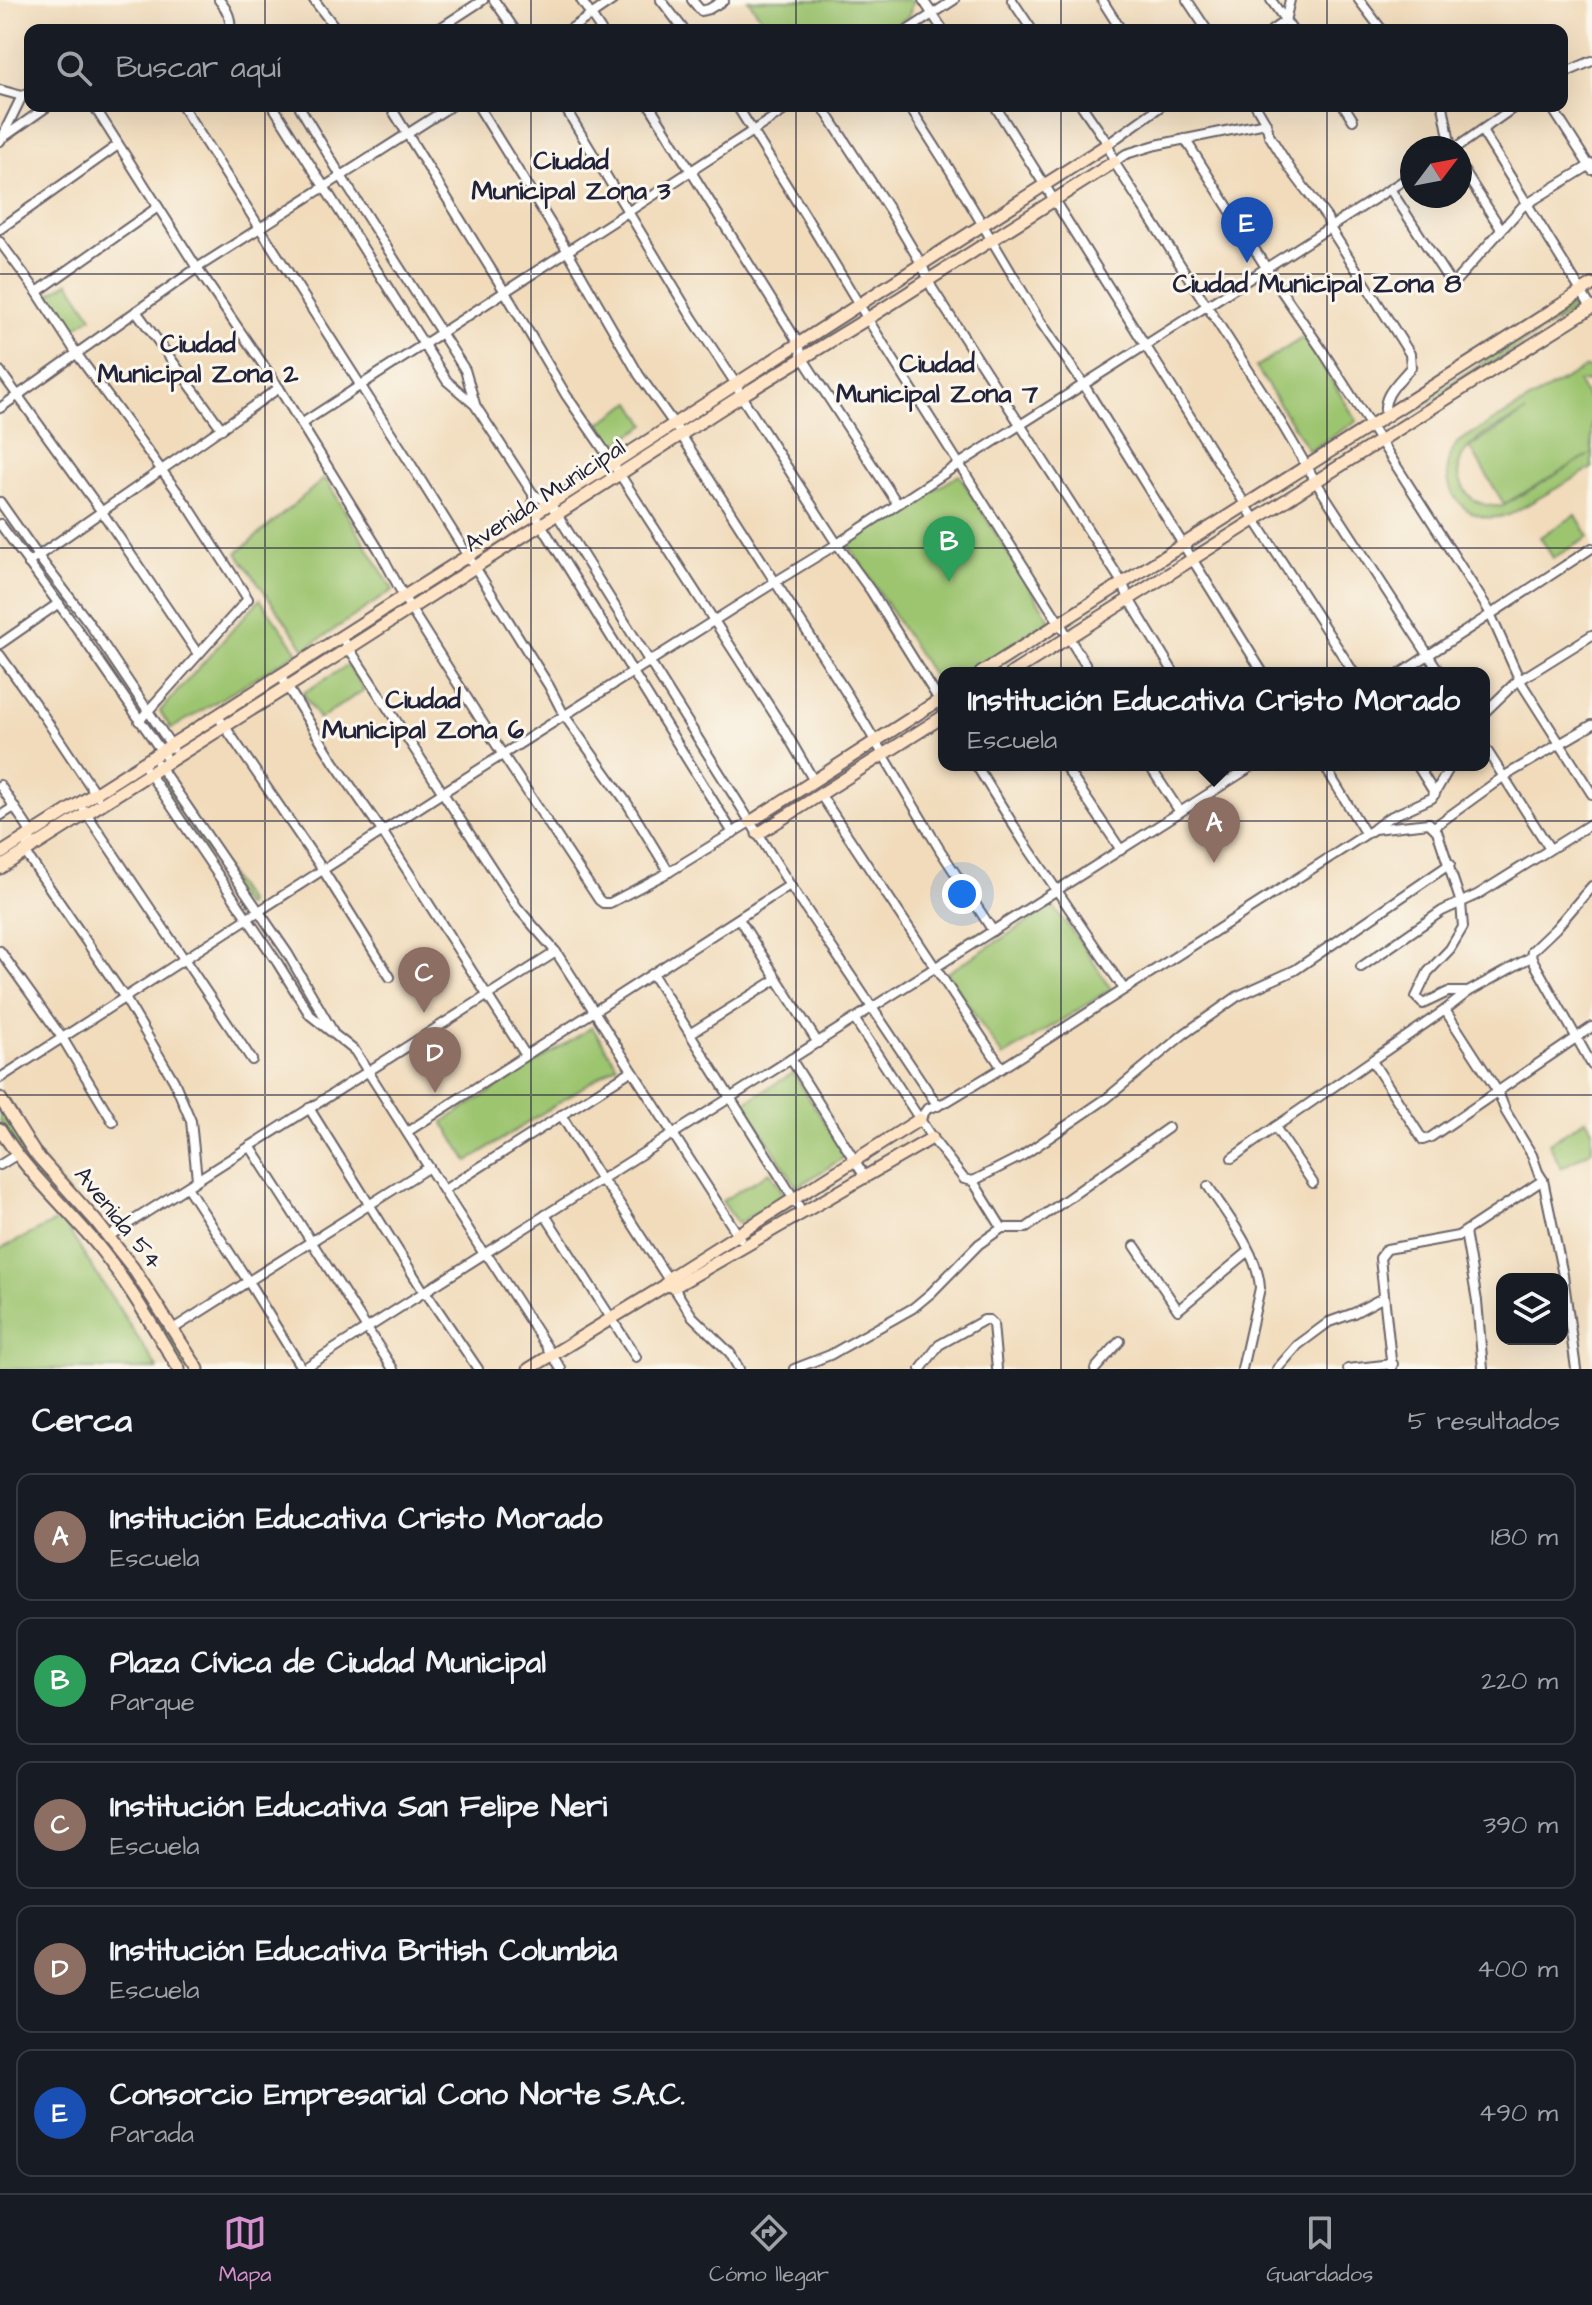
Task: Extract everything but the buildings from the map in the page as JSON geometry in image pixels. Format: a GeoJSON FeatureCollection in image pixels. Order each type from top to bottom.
{"type":"FeatureCollection","features":[{"type":"Feature","properties":{"kind":"street"},"geometry":{"type":"LineString","coordinates":[[219,0],[229,13],[231,24]]}},
{"type":"Feature","properties":{"kind":"street"},"geometry":{"type":"LineString","coordinates":[[314,0],[332,24]]}},
{"type":"Feature","properties":{"kind":"street"},"geometry":{"type":"LineString","coordinates":[[446,24],[483,0]]}},
{"type":"Feature","properties":{"kind":"street"},"geometry":{"type":"LineString","coordinates":[[494,0],[511,24]]}},
{"type":"Feature","properties":{"kind":"street"},"geometry":{"type":"LineString","coordinates":[[581,0],[597,24]]}},
{"type":"Feature","properties":{"kind":"street"},"geometry":{"type":"LineString","coordinates":[[579,24],[613,0]]}},
{"type":"Feature","properties":{"kind":"street"},"geometry":{"type":"LineString","coordinates":[[661,0],[679,24]]}},
{"type":"Feature","properties":{"kind":"street"},"geometry":{"type":"LineString","coordinates":[[692,0],[701,11],[724,0]]}},
{"type":"Feature","properties":{"kind":"street"},"geometry":{"type":"LineString","coordinates":[[923,0],[939,24]]}},
{"type":"Feature","properties":{"kind":"street"},"geometry":{"type":"LineString","coordinates":[[917,24],[954,0]]}},
{"type":"Feature","properties":{"kind":"street"},"geometry":{"type":"LineString","coordinates":[[1012,0],[1028,24]]}},
{"type":"Feature","properties":{"kind":"street"},"geometry":{"type":"LineString","coordinates":[[1102,0],[1117,24]]}},
{"type":"Feature","properties":{"kind":"street"},"geometry":{"type":"LineString","coordinates":[[1187,0],[1203,24]]}},
{"type":"Feature","properties":{"kind":"street"},"geometry":{"type":"LineString","coordinates":[[1271,0],[1287,24]]}},
{"type":"Feature","properties":{"kind":"street"},"geometry":{"type":"LineString","coordinates":[[1281,24],[1285,21],[1290,0]]}},
{"type":"Feature","properties":{"kind":"street"},"geometry":{"type":"LineString","coordinates":[[1359,0],[1377,24]]}},
{"type":"Feature","properties":{"kind":"street"},"geometry":{"type":"LineString","coordinates":[[1568,71],[1592,61]]}},
{"type":"Feature","properties":{"kind":"street"},"geometry":{"type":"LineString","coordinates":[[0,90],[24,94]]}},
{"type":"Feature","properties":{"kind":"street"},"geometry":{"type":"LineString","coordinates":[[0,140],[24,98]]}},
{"type":"Feature","properties":{"kind":"street"},"geometry":{"type":"LineString","coordinates":[[0,140],[40,112]]}},
{"type":"Feature","properties":{"kind":"street"},"geometry":{"type":"LineString","coordinates":[[98,112],[197,268],[279,388],[379,550],[410,608],[503,755],[603,903],[610,903],[669,872],[876,741],[938,709]]}},
{"type":"Feature","properties":{"kind":"street"},"geometry":{"type":"LineString","coordinates":[[186,112],[549,686],[564,715],[627,803],[669,872]]}},
{"type":"Feature","properties":{"kind":"street"},"geometry":{"type":"LineString","coordinates":[[277,112],[447,381],[475,405],[533,494],[550,503],[790,885],[938,1106]]}},
{"type":"Feature","properties":{"kind":"street"},"geometry":{"type":"LineString","coordinates":[[303,112],[465,370],[475,405]]}},
{"type":"Feature","properties":{"kind":"street"},"geometry":{"type":"LineString","coordinates":[[394,112],[566,395],[782,726],[814,781]]}},
{"type":"Feature","properties":{"kind":"street"},"geometry":{"type":"LineString","coordinates":[[0,408],[197,268],[442,112]]}},
{"type":"Feature","properties":{"kind":"street"},"geometry":{"type":"LineString","coordinates":[[482,112],[639,375],[775,582],[993,931]]}},
{"type":"Feature","properties":{"kind":"street"},"geometry":{"type":"LineString","coordinates":[[568,112],[741,396],[938,698]]}},
{"type":"Feature","properties":{"kind":"street"},"geometry":{"type":"LineString","coordinates":[[654,112],[799,344],[802,357],[897,503]]}},
{"type":"Feature","properties":{"kind":"street"},"geometry":{"type":"LineString","coordinates":[[741,112],[1087,667]]}},
{"type":"Feature","properties":{"kind":"street"},"geometry":{"type":"LineString","coordinates":[[301,424],[782,112]]}},
{"type":"Feature","properties":{"kind":"street"},"geometry":{"type":"LineString","coordinates":[[826,112],[890,211],[928,280],[1123,584],[1170,667]]}},
{"type":"Feature","properties":{"kind":"street"},"geometry":{"type":"LineString","coordinates":[[913,112],[1040,321],[1084,385],[1259,667]]}},
{"type":"Feature","properties":{"kind":"street"},"geometry":{"type":"LineString","coordinates":[[999,112],[1350,667]]}},
{"type":"Feature","properties":{"kind":"street"},"geometry":{"type":"LineString","coordinates":[[1086,112],[1108,144],[1114,162],[1436,667]]}},
{"type":"Feature","properties":{"kind":"street"},"geometry":{"type":"LineString","coordinates":[[1108,144],[1153,112]]}},
{"type":"Feature","properties":{"kind":"street"},"geometry":{"type":"LineString","coordinates":[[1260,112],[1269,135],[1327,218],[1330,228],[1410,354],[1411,367],[1387,396],[1386,417]]}},
{"type":"Feature","properties":{"kind":"street"},"geometry":{"type":"LineString","coordinates":[[1348,112],[1353,120]]}},
{"type":"Feature","properties":{"kind":"street"},"geometry":{"type":"LineString","coordinates":[[1444,112],[1450,136]]}},
{"type":"Feature","properties":{"kind":"street"},"geometry":{"type":"LineString","coordinates":[[1472,137],[1508,112]]}},
{"type":"Feature","properties":{"kind":"street"},"geometry":{"type":"LineString","coordinates":[[1390,189],[1452,285],[1527,204],[1591,166],[1555,112]]}},
{"type":"Feature","properties":{"kind":"street"},"geometry":{"type":"LineString","coordinates":[[1114,162],[1126,154],[1266,123]]}},
{"type":"Feature","properties":{"kind":"street"},"geometry":{"type":"LineString","coordinates":[[1022,667],[1592,308],[1482,131]]}},
{"type":"Feature","properties":{"kind":"street"},"geometry":{"type":"LineString","coordinates":[[1185,139],[1490,614],[1520,681],[1592,794]]}},
{"type":"Feature","properties":{"kind":"street","name":"Avenida Municipal"},"geometry":{"type":"LineString","coordinates":[[284,680],[349,648],[410,608],[534,513],[1108,144]]}},
{"type":"Feature","properties":{"kind":"street"},"geometry":{"type":"LineString","coordinates":[[0,229],[118,145]]}},
{"type":"Feature","properties":{"kind":"street","name":"Avenida Municipal"},"geometry":{"type":"LineString","coordinates":[[0,854],[98,799],[284,680],[341,636],[403,596],[541,525],[1114,162]]}},
{"type":"Feature","properties":{"kind":"street"},"geometry":{"type":"LineString","coordinates":[[0,1078],[1400,183]]}},
{"type":"Feature","properties":{"kind":"street"},"geometry":{"type":"LineString","coordinates":[[1472,184],[1501,229]]}},
{"type":"Feature","properties":{"kind":"street"},"geometry":{"type":"LineString","coordinates":[[37,292],[158,207]]}},
{"type":"Feature","properties":{"kind":"street"},"geometry":{"type":"LineString","coordinates":[[0,242],[190,509],[248,599],[139,721]]}},
{"type":"Feature","properties":{"kind":"street"},"geometry":{"type":"LineString","coordinates":[[991,667],[1592,285]]}},
{"type":"Feature","properties":{"kind":"street"},"geometry":{"type":"LineString","coordinates":[[136,311],[222,429]]}},
{"type":"Feature","properties":{"kind":"street"},"geometry":{"type":"LineString","coordinates":[[0,371],[102,512],[198,654]]}},
{"type":"Feature","properties":{"kind":"street"},"geometry":{"type":"LineString","coordinates":[[28,563],[279,388]]}},
{"type":"Feature","properties":{"kind":"street"},"geometry":{"type":"LineString","coordinates":[[533,494],[534,513],[541,525],[733,833]]}},
{"type":"Feature","properties":{"kind":"street"},"geometry":{"type":"LineString","coordinates":[[0,502],[89,623],[148,712],[160,759],[288,954],[334,1034]]}},
{"type":"Feature","properties":{"kind":"street"},"geometry":{"type":"LineString","coordinates":[[0,524],[59,603],[139,721],[248,920],[310,1015],[355,1051],[561,1369]]}},
{"type":"Feature","properties":{"kind":"street"},"geometry":{"type":"LineString","coordinates":[[1411,667],[1592,548]]}},
{"type":"Feature","properties":{"kind":"street"},"geometry":{"type":"LineString","coordinates":[[0,644],[59,603]]}},
{"type":"Feature","properties":{"kind":"street"},"geometry":{"type":"LineString","coordinates":[[1490,707],[1515,683],[1592,635]]}},
{"type":"Feature","properties":{"kind":"street"},"geometry":{"type":"LineString","coordinates":[[341,636],[517,907],[556,952],[745,1246]]}},
{"type":"Feature","properties":{"kind":"street"},"geometry":{"type":"LineString","coordinates":[[0,655],[98,799]]}},
{"type":"Feature","properties":{"kind":"street"},"geometry":{"type":"LineString","coordinates":[[284,680],[525,1054]]}},
{"type":"Feature","properties":{"kind":"street"},"geometry":{"type":"LineString","coordinates":[[758,834],[882,755],[938,710]]}},
{"type":"Feature","properties":{"kind":"street"},"geometry":{"type":"LineString","coordinates":[[221,720],[323,870],[390,977]]}},
{"type":"Feature","properties":{"kind":"street"},"geometry":{"type":"LineString","coordinates":[[1434,827],[1503,777],[1592,725]]}},
{"type":"Feature","properties":{"kind":"street"},"geometry":{"type":"LineString","coordinates":[[1490,756],[1550,849]]}},
{"type":"Feature","properties":{"kind":"street"},"geometry":{"type":"LineString","coordinates":[[980,771],[1124,989]]}},
{"type":"Feature","properties":{"kind":"street"},"geometry":{"type":"LineString","coordinates":[[1068,771],[1121,850]]}},
{"type":"Feature","properties":{"kind":"street"},"geometry":{"type":"LineString","coordinates":[[1153,771],[1180,812]]}},
{"type":"Feature","properties":{"kind":"street"},"geometry":{"type":"LineString","coordinates":[[187,1187],[306,1368],[1245,771]]}},
{"type":"Feature","properties":{"kind":"street"},"geometry":{"type":"LineString","coordinates":[[1328,771],[1370,831]]}},
{"type":"Feature","properties":{"kind":"street"},"geometry":{"type":"LineString","coordinates":[[1421,771],[1435,794]]}},
{"type":"Feature","properties":{"kind":"street"},"geometry":{"type":"LineString","coordinates":[[529,1369],[670,1283],[737,1234],[920,1119],[927,1109],[938,1106],[1002,1068],[1388,818],[1426,802],[1435,794],[1448,771]]}},
{"type":"Feature","properties":{"kind":"street"},"geometry":{"type":"LineString","coordinates":[[0,785],[32,834],[25,852],[125,998],[174,1081],[191,1121],[197,1179]]}},
{"type":"Feature","properties":{"kind":"street"},"geometry":{"type":"LineString","coordinates":[[820,794],[1002,1068]]}},
{"type":"Feature","properties":{"kind":"street"},"geometry":{"type":"LineString","coordinates":[[0,816],[14,807]]}},
{"type":"Feature","properties":{"kind":"street"},"geometry":{"type":"LineString","coordinates":[[83,808],[252,1060]]}},
{"type":"Feature","properties":{"kind":"street","name":"Avenida Municipal"},"geometry":{"type":"LineString","coordinates":[[0,868],[83,808]]}},
{"type":"Feature","properties":{"kind":"street"},"geometry":{"type":"LineString","coordinates":[[1370,831],[1429,823],[1441,837],[1461,903],[1463,927],[1450,949],[1428,972],[1416,997],[1423,1004],[1448,992],[1468,992]]}},
{"type":"Feature","properties":{"kind":"street"},"geometry":{"type":"LineString","coordinates":[[1361,967],[1442,911],[1461,903],[1592,823]]}},
{"type":"Feature","properties":{"kind":"street"},"geometry":{"type":"LineString","coordinates":[[855,1020],[932,1138],[964,1179],[973,1181],[1022,1156],[1107,1098],[1184,1034],[1238,996],[1295,970],[1450,864]]}},
{"type":"Feature","properties":{"kind":"street"},"geometry":{"type":"LineString","coordinates":[[407,1132],[790,885]]}},
{"type":"Feature","properties":{"kind":"street"},"geometry":{"type":"LineString","coordinates":[[1592,886],[1532,951],[1531,957],[1592,1065]]}},
{"type":"Feature","properties":{"kind":"street"},"geometry":{"type":"LineString","coordinates":[[739,919],[818,1043]]}},
{"type":"Feature","properties":{"kind":"street"},"geometry":{"type":"LineString","coordinates":[[0,951],[63,1039],[113,1122]]}},
{"type":"Feature","properties":{"kind":"street"},"geometry":{"type":"LineString","coordinates":[[109,1236],[556,952]]}},
{"type":"Feature","properties":{"kind":"street"},"geometry":{"type":"LineString","coordinates":[[1232,1158],[1468,992],[1531,957]]}},
{"type":"Feature","properties":{"kind":"street"},"geometry":{"type":"LineString","coordinates":[[653,975],[803,1213]]}},
{"type":"Feature","properties":{"kind":"street"},"geometry":{"type":"LineString","coordinates":[[691,1033],[777,979]]}},
{"type":"Feature","properties":{"kind":"street"},"geometry":{"type":"LineString","coordinates":[[1445,1010],[1498,1092],[1543,1180],[1563,1275],[1576,1369]]}},
{"type":"Feature","properties":{"kind":"street"},"geometry":{"type":"LineString","coordinates":[[1372,1061],[1423,1140],[1592,1027]]}},
{"type":"Feature","properties":{"kind":"street"},"geometry":{"type":"LineString","coordinates":[[791,1059],[865,1177]]}},
{"type":"Feature","properties":{"kind":"street"},"geometry":{"type":"LineString","coordinates":[[444,1190],[631,1071]]}},
{"type":"Feature","properties":{"kind":"street","name":"Avenida 54"},"geometry":{"type":"LineString","coordinates":[[0,1098],[34,1152],[109,1236],[133,1268],[198,1369]]}},
{"type":"Feature","properties":{"kind":"street"},"geometry":{"type":"LineString","coordinates":[[309,1108],[424,1292],[478,1369]]}},
{"type":"Feature","properties":{"kind":"street"},"geometry":{"type":"LineString","coordinates":[[561,1115],[692,1316],[730,1353],[739,1369]]}},
{"type":"Feature","properties":{"kind":"street"},"geometry":{"type":"LineString","coordinates":[[1275,1127],[1313,1183]]}},
{"type":"Feature","properties":{"kind":"street"},"geometry":{"type":"LineString","coordinates":[[794,1369],[830,1355],[913,1308],[979,1244],[1002,1228],[1026,1228],[1168,1128]]}},
{"type":"Feature","properties":{"kind":"street"},"geometry":{"type":"LineString","coordinates":[[0,1129],[16,1155],[101,1249],[179,1369]]}},
{"type":"Feature","properties":{"kind":"street"},"geometry":{"type":"LineString","coordinates":[[670,1283],[745,1246],[932,1138]]}},
{"type":"Feature","properties":{"kind":"street"},"geometry":{"type":"LineString","coordinates":[[250,1146],[393,1369]]}},
{"type":"Feature","properties":{"kind":"street"},"geometry":{"type":"LineString","coordinates":[[0,1165],[16,1155]]}},
{"type":"Feature","properties":{"kind":"street"},"geometry":{"type":"LineString","coordinates":[[173,1329],[429,1167]]}},
{"type":"Feature","properties":{"kind":"street"},"geometry":{"type":"LineString","coordinates":[[1348,1369],[1392,1366],[1380,1258],[1387,1249],[1458,1236],[1543,1180]]}},
{"type":"Feature","properties":{"kind":"street"},"geometry":{"type":"LineString","coordinates":[[973,1181],[1002,1228]]}},
{"type":"Feature","properties":{"kind":"street"},"geometry":{"type":"LineString","coordinates":[[1208,1186],[1235,1227],[1259,1275],[1260,1288],[1242,1369]]}},
{"type":"Feature","properties":{"kind":"street"},"geometry":{"type":"LineString","coordinates":[[545,1215],[636,1357]]}},
{"type":"Feature","properties":{"kind":"street"},"geometry":{"type":"LineString","coordinates":[[1465,1232],[1477,1301],[1483,1369]]}},
{"type":"Feature","properties":{"kind":"street"},"geometry":{"type":"LineString","coordinates":[[1135,1246],[1178,1310],[1248,1252]]}},
{"type":"Feature","properties":{"kind":"street"},"geometry":{"type":"LineString","coordinates":[[1277,1369],[1298,1345],[1329,1322],[1384,1297]]}},
{"type":"Feature","properties":{"kind":"street"},"geometry":{"type":"LineString","coordinates":[[921,1369],[939,1345],[984,1320],[993,1324],[997,1369]]}},
{"type":"Feature","properties":{"kind":"street"},"geometry":{"type":"LineString","coordinates":[[1095,1369],[1120,1341]]}},
{"type":"Feature","properties":{"kind":"green space"},"geometry":{"type":"Polygon","coordinates":[[[748,0],[913,0],[909,16],[897,24],[766,24],[748,0]]]}},
{"type":"Feature","properties":{"kind":"green space"},"geometry":{"type":"Polygon","coordinates":[[[69,282],[92,317],[72,330],[49,295],[69,282]]]}},
{"type":"Feature","properties":{"kind":"green space"},"geometry":{"type":"Polygon","coordinates":[[[1575,304],[1576,309],[1407,417],[1404,416],[1404,412],[1575,304]]]}},
{"type":"Feature","properties":{"kind":"green space"},"geometry":{"type":"Polygon","coordinates":[[[1304,337],[1357,421],[1309,451],[1256,367],[1304,337]]]}},
{"type":"Feature","properties":{"kind":"green space"},"geometry":{"type":"Polygon","coordinates":[[[1586,367],[1592,369],[1592,381],[1578,382],[1592,406],[1592,468],[1509,515],[1493,518],[1472,513],[1455,497],[1450,487],[1448,464],[1458,442],[1586,367]],[[1526,412],[1475,442],[1465,451],[1460,462],[1459,475],[1468,494],[1481,503],[1497,506],[1503,506],[1589,455],[1504,504],[1470,447],[1526,412]]]}},
{"type":"Feature","properties":{"kind":"green space"},"geometry":{"type":"Polygon","coordinates":[[[632,402],[646,425],[614,445],[600,423],[632,402]]]}},
{"type":"Feature","properties":{"kind":"green space"},"geometry":{"type":"Polygon","coordinates":[[[959,475],[1050,620],[976,667],[938,667],[938,684],[848,544],[959,475]]]}},
{"type":"Feature","properties":{"kind":"green space"},"geometry":{"type":"Polygon","coordinates":[[[325,478],[393,590],[305,649],[237,553],[325,478]]]}},
{"type":"Feature","properties":{"kind":"green space"},"geometry":{"type":"Polygon","coordinates":[[[1576,515],[1589,537],[1553,558],[1540,537],[1576,515]]]}},
{"type":"Feature","properties":{"kind":"green space"},"geometry":{"type":"Polygon","coordinates":[[[260,599],[298,652],[171,729],[160,711],[260,599]]]}},
{"type":"Feature","properties":{"kind":"green space"},"geometry":{"type":"Polygon","coordinates":[[[348,665],[364,690],[319,719],[303,693],[348,665]]]}},
{"type":"Feature","properties":{"kind":"green space"},"geometry":{"type":"Polygon","coordinates":[[[162,779],[248,903],[247,906],[243,905],[160,782],[162,779]]]}},
{"type":"Feature","properties":{"kind":"green space"},"geometry":{"type":"Polygon","coordinates":[[[1053,906],[1111,989],[1003,1057],[947,973],[1053,906]]]}},
{"type":"Feature","properties":{"kind":"green space"},"geometry":{"type":"Polygon","coordinates":[[[592,1027],[617,1065],[468,1161],[443,1122],[592,1027]]]}},
{"type":"Feature","properties":{"kind":"green space"},"geometry":{"type":"Polygon","coordinates":[[[793,1073],[846,1156],[797,1187],[744,1103],[793,1073]]]}},
{"type":"Feature","properties":{"kind":"green space"},"geometry":{"type":"Polygon","coordinates":[[[0,1107],[130,1272],[192,1369],[185,1369],[126,1275],[17,1147],[0,1120],[0,1107]]]}},
{"type":"Feature","properties":{"kind":"green space"},"geometry":{"type":"Polygon","coordinates":[[[1586,1119],[1592,1129],[1592,1150],[1561,1168],[1549,1143],[1586,1119]]]}},
{"type":"Feature","properties":{"kind":"green space"},"geometry":{"type":"Polygon","coordinates":[[[770,1172],[784,1194],[738,1224],[722,1201],[770,1172]]]}},
{"type":"Feature","properties":{"kind":"green space"},"geometry":{"type":"Polygon","coordinates":[[[61,1219],[158,1369],[0,1369],[0,1249],[61,1219]]]}},
{"type":"Feature","properties":{"kind":"place","name":"Consorcio Empresarial Cono Norte S.A.C."},"geometry":{"type":"Point","coordinates":[1247,263]}},
{"type":"Feature","properties":{"kind":"place","name":"Plaza Cívica de Ciudad Municipal"},"geometry":{"type":"Point","coordinates":[949,582]}},
{"type":"Feature","properties":{"kind":"place","name":"Institución Educativa Cristo Morado"},"geometry":{"type":"Point","coordinates":[1214,863]}},
{"type":"Feature","properties":{"kind":"place","name":"Institución Educativa San Felipe Neri"},"geometry":{"type":"Point","coordinates":[424,1013]}},
{"type":"Feature","properties":{"kind":"place","name":"Institución Educativa British Columbia"},"geometry":{"type":"Point","coordinates":[435,1093]}},
{"type":"Feature","properties":{"kind":"district","name":"Ciudad Municipal Zona 3"},"geometry":{"type":"Point","coordinates":[571,176]}},
{"type":"Feature","properties":{"kind":"district","name":"Ciudad Municipal Zona 8"},"geometry":{"type":"Point","coordinates":[1317,284]}},
{"type":"Feature","properties":{"kind":"district","name":"Ciudad Municipal Zona 2"},"geometry":{"type":"Point","coordinates":[198,359]}},
{"type":"Feature","properties":{"kind":"district","name":"Ciudad Municipal Zona 7"},"geometry":{"type":"Point","coordinates":[937,379]}},
{"type":"Feature","properties":{"kind":"district","name":"Ciudad Municipal Zona 6"},"geometry":{"type":"Point","coordinates":[423,715]}}]}
